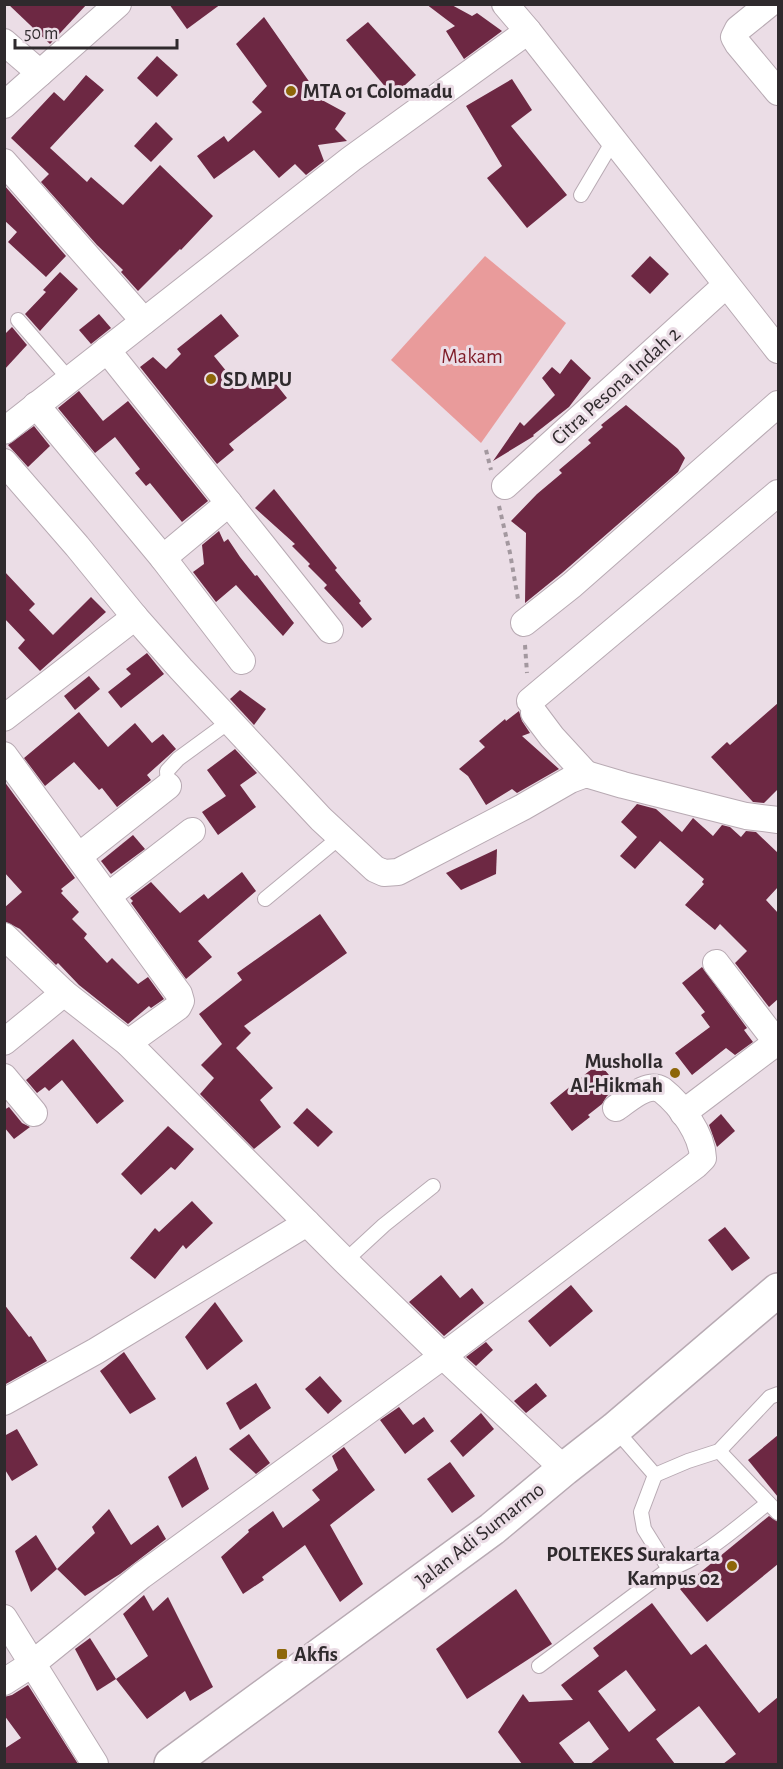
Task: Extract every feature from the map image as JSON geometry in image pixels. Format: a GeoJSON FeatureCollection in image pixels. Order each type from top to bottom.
{"type":"FeatureCollection","features":[{"type":"Feature","properties":{"kind":"main road","name":"Jalan Adi Sumarmo"},"geometry":{"type":"LineString","coordinates":[[171,1764],[492,1529],[564,1469],[621,1435],[778,1290]]}},
{"type":"Feature","properties":{"kind":"street"},"geometry":{"type":"LineString","coordinates":[[4,105],[118,4]]}},
{"type":"Feature","properties":{"kind":"street"},"geometry":{"type":"LineString","coordinates":[[505,4],[778,350]]}},
{"type":"Feature","properties":{"kind":"street"},"geometry":{"type":"LineString","coordinates":[[769,4],[734,34],[738,44],[778,92]]}},
{"type":"Feature","properties":{"kind":"street"},"geometry":{"type":"LineString","coordinates":[[4,431],[351,159],[528,31]]}},
{"type":"Feature","properties":{"kind":"street"},"geometry":{"type":"LineString","coordinates":[[4,42],[40,73]]}},
{"type":"Feature","properties":{"kind":"street"},"geometry":{"type":"LineString","coordinates":[[4,162],[144,321]]}},
{"type":"Feature","properties":{"kind":"street","name":"Citra Pesona Indah 2"},"geometry":{"type":"LineString","coordinates":[[498,485],[726,285]]}},
{"type":"Feature","properties":{"kind":"street"},"geometry":{"type":"LineString","coordinates":[[107,350],[330,630]]}},
{"type":"Feature","properties":{"kind":"street"},"geometry":{"type":"LineString","coordinates":[[524,623],[572,585],[778,404]]}},
{"type":"Feature","properties":{"kind":"street"},"geometry":{"type":"LineString","coordinates":[[36,405],[163,558],[242,661]]}},
{"type":"Feature","properties":{"kind":"street"},"geometry":{"type":"LineString","coordinates":[[4,462],[135,617],[340,837],[375,869],[384,873],[398,872],[570,780],[586,774]]}},
{"type":"Feature","properties":{"kind":"street"},"geometry":{"type":"LineString","coordinates":[[778,493],[532,707],[552,737],[586,774],[746,816],[778,820]]}},
{"type":"Feature","properties":{"kind":"street"},"geometry":{"type":"LineString","coordinates":[[163,558],[229,503]]}},
{"type":"Feature","properties":{"kind":"street"},"geometry":{"type":"LineString","coordinates":[[4,718],[135,617]]}},
{"type":"Feature","properties":{"kind":"street"},"geometry":{"type":"LineString","coordinates":[[9,771],[79,856],[179,994],[181,1001],[178,1007],[128,1043]]}},
{"type":"Feature","properties":{"kind":"street"},"geometry":{"type":"LineString","coordinates":[[79,856],[168,786]]}},
{"type":"Feature","properties":{"kind":"street"},"geometry":{"type":"LineString","coordinates":[[108,896],[192,831]]}},
{"type":"Feature","properties":{"kind":"street"},"geometry":{"type":"LineString","coordinates":[[4,936],[64,993],[128,1043],[307,1224],[564,1469]]}},
{"type":"Feature","properties":{"kind":"street"},"geometry":{"type":"LineString","coordinates":[[683,1113],[778,1043],[716,963]]}},
{"type":"Feature","properties":{"kind":"street"},"geometry":{"type":"LineString","coordinates":[[4,1042],[64,993]]}},
{"type":"Feature","properties":{"kind":"street"},"geometry":{"type":"LineString","coordinates":[[4,1077],[34,1113]]}},
{"type":"Feature","properties":{"kind":"street"},"geometry":{"type":"LineString","coordinates":[[4,1682],[32,1664],[141,1576],[443,1356],[703,1158],[688,1119],[669,1095],[657,1087],[650,1087],[639,1092],[616,1108]]}},
{"type":"Feature","properties":{"kind":"street"},"geometry":{"type":"LineString","coordinates":[[4,1402],[96,1351],[307,1224]]}},
{"type":"Feature","properties":{"kind":"street"},"geometry":{"type":"LineString","coordinates":[[4,1618],[95,1764]]}},
{"type":"Feature","properties":{"kind":"lane"},"geometry":{"type":"LineString","coordinates":[[581,195],[613,141]]}},
{"type":"Feature","properties":{"kind":"lane"},"geometry":{"type":"LineString","coordinates":[[18,320],[69,378]]}},
{"type":"Feature","properties":{"kind":"lane"},"geometry":{"type":"LineString","coordinates":[[168,786],[167,771],[178,759],[230,721]]}},
{"type":"Feature","properties":{"kind":"lane"},"geometry":{"type":"LineString","coordinates":[[265,899],[340,837]]}},
{"type":"Feature","properties":{"kind":"lane"},"geometry":{"type":"LineString","coordinates":[[345,1261],[384,1225],[433,1186]]}},
{"type":"Feature","properties":{"kind":"lane"},"geometry":{"type":"LineString","coordinates":[[669,1569],[644,1529],[641,1512],[655,1475],[688,1461],[720,1452],[770,1397],[778,1394]]}},
{"type":"Feature","properties":{"kind":"lane"},"geometry":{"type":"LineString","coordinates":[[621,1435],[655,1475]]}},
{"type":"Feature","properties":{"kind":"lane"},"geometry":{"type":"LineString","coordinates":[[720,1452],[778,1513]]}},
{"type":"Feature","properties":{"kind":"lane"},"geometry":{"type":"LineString","coordinates":[[539,1666],[669,1569],[684,1564],[702,1552],[768,1503]]}},
{"type":"Feature","properties":{"kind":"path"},"geometry":{"type":"LineString","coordinates":[[486,450],[498,485],[524,623],[532,707]]}},
{"type":"Feature","properties":{"kind":"green space","name":"Makam"},"geometry":{"type":"Polygon","coordinates":[[[485,256],[566,323],[481,443],[391,360],[485,256]]]}},
{"type":"Feature","properties":{"kind":"building"},"geometry":{"type":"Polygon","coordinates":[[[8,4],[87,4],[50,44],[8,4]]]}},
{"type":"Feature","properties":{"kind":"building"},"geometry":{"type":"Polygon","coordinates":[[[169,4],[221,4],[187,29],[169,4]]]}},
{"type":"Feature","properties":{"kind":"building"},"geometry":{"type":"Polygon","coordinates":[[[426,4],[450,4],[472,16],[477,13],[502,31],[464,59],[446,31],[455,26],[426,4]]]}},
{"type":"Feature","properties":{"kind":"building"},"geometry":{"type":"Polygon","coordinates":[[[264,17],[322,100],[346,113],[335,129],[347,141],[318,145],[324,161],[306,175],[295,164],[279,178],[254,150],[214,179],[197,156],[224,136],[228,142],[262,112],[252,102],[267,86],[236,44],[264,17]]]}},
{"type":"Feature","properties":{"kind":"building"},"geometry":{"type":"Polygon","coordinates":[[[368,22],[416,75],[393,96],[346,40],[368,22]]]}},
{"type":"Feature","properties":{"kind":"building"},"geometry":{"type":"Polygon","coordinates":[[[157,56],[178,75],[157,97],[137,78],[157,56]]]}},
{"type":"Feature","properties":{"kind":"building"},"geometry":{"type":"Polygon","coordinates":[[[86,75],[104,90],[50,148],[87,182],[91,177],[123,205],[160,165],[213,216],[138,291],[121,272],[123,270],[97,245],[41,182],[49,174],[11,138],[54,92],[64,101],[86,75]]]}},
{"type":"Feature","properties":{"kind":"building"},"geometry":{"type":"Polygon","coordinates":[[[512,79],[532,110],[511,126],[567,195],[527,228],[487,178],[502,166],[466,106],[512,79]]]}},
{"type":"Feature","properties":{"kind":"building"},"geometry":{"type":"Polygon","coordinates":[[[156,122],[173,139],[151,162],[134,146],[156,122]]]}},
{"type":"Feature","properties":{"kind":"building"},"geometry":{"type":"Polygon","coordinates":[[[4,185],[66,256],[46,277],[8,242],[17,232],[4,220],[4,185]]]}},
{"type":"Feature","properties":{"kind":"building"},"geometry":{"type":"Polygon","coordinates":[[[650,256],[669,274],[650,294],[631,276],[650,256]]]}},
{"type":"Feature","properties":{"kind":"building"},"geometry":{"type":"Polygon","coordinates":[[[60,272],[78,289],[40,331],[25,314],[46,292],[43,290],[60,272]]]}},
{"type":"Feature","properties":{"kind":"building"},"geometry":{"type":"Polygon","coordinates":[[[99,314],[111,328],[91,344],[79,330],[99,314]]]}},
{"type":"Feature","properties":{"kind":"building"},"geometry":{"type":"Polygon","coordinates":[[[221,314],[239,336],[214,356],[240,388],[264,369],[287,398],[229,444],[234,450],[217,464],[140,367],[153,357],[166,369],[181,354],[177,349],[221,314]]]}},
{"type":"Feature","properties":{"kind":"building"},"geometry":{"type":"Polygon","coordinates":[[[12,327],[27,345],[4,370],[4,335],[12,327]]]}},
{"type":"Feature","properties":{"kind":"building"},"geometry":{"type":"Polygon","coordinates":[[[571,359],[591,378],[569,407],[534,436],[493,461],[520,422],[524,426],[555,395],[542,378],[552,367],[560,374],[571,359]]]}},
{"type":"Feature","properties":{"kind":"building"},"geometry":{"type":"Polygon","coordinates":[[[79,391],[103,421],[128,401],[208,501],[182,522],[150,483],[146,486],[135,473],[140,469],[115,437],[95,453],[58,408],[79,391]]]}},
{"type":"Feature","properties":{"kind":"building"},"geometry":{"type":"Polygon","coordinates":[[[626,405],[678,449],[685,458],[678,472],[525,603],[526,533],[511,521],[537,494],[562,473],[559,470],[591,443],[588,440],[603,427],[601,425],[626,405]]]}},
{"type":"Feature","properties":{"kind":"building"},"geometry":{"type":"Polygon","coordinates":[[[34,426],[50,446],[28,467],[8,445],[34,426]]]}},
{"type":"Feature","properties":{"kind":"building"},"geometry":{"type":"Polygon","coordinates":[[[274,489],[361,601],[359,603],[372,619],[362,628],[324,588],[327,585],[292,546],[295,544],[255,508],[274,489]]]}},
{"type":"Feature","properties":{"kind":"building"},"geometry":{"type":"Polygon","coordinates":[[[219,531],[224,542],[228,539],[294,623],[283,636],[236,585],[216,602],[193,572],[204,564],[202,545],[219,531]]]}},
{"type":"Feature","properties":{"kind":"building"},"geometry":{"type":"Polygon","coordinates":[[[4,571],[35,604],[29,610],[53,635],[91,597],[106,612],[40,671],[18,648],[25,640],[4,618],[4,571]]]}},
{"type":"Feature","properties":{"kind":"building"},"geometry":{"type":"Polygon","coordinates":[[[147,653],[164,674],[121,708],[108,692],[131,674],[126,669],[147,653]]]}},
{"type":"Feature","properties":{"kind":"building"},"geometry":{"type":"Polygon","coordinates":[[[89,676],[100,689],[75,710],[64,696],[89,676]]]}},
{"type":"Feature","properties":{"kind":"building"},"geometry":{"type":"Polygon","coordinates":[[[240,690],[266,709],[254,725],[230,699],[240,690]]]}},
{"type":"Feature","properties":{"kind":"building"},"geometry":{"type":"Polygon","coordinates":[[[778,703],[778,789],[764,803],[753,802],[711,757],[727,742],[730,745],[778,703]]]}},
{"type":"Feature","properties":{"kind":"building"},"geometry":{"type":"Polygon","coordinates":[[[519,711],[530,733],[522,736],[559,769],[517,793],[512,789],[486,805],[468,776],[459,769],[485,747],[479,741],[505,719],[506,721],[519,711]]]}},
{"type":"Feature","properties":{"kind":"building"},"geometry":{"type":"Polygon","coordinates":[[[79,712],[108,747],[135,723],[152,743],[163,734],[176,749],[147,775],[151,780],[117,807],[102,788],[99,790],[74,762],[45,786],[24,758],[79,712]]]}},
{"type":"Feature","properties":{"kind":"building"},"geometry":{"type":"Polygon","coordinates":[[[235,749],[257,773],[240,785],[256,807],[218,835],[202,812],[226,796],[207,770],[235,749]]]}},
{"type":"Feature","properties":{"kind":"building"},"geometry":{"type":"Polygon","coordinates":[[[4,781],[75,878],[61,889],[63,891],[61,893],[79,912],[72,919],[87,934],[84,938],[107,963],[112,958],[138,984],[148,977],[164,999],[151,1008],[149,1006],[128,1024],[79,985],[58,963],[56,965],[20,929],[4,921],[4,908],[22,892],[4,872],[4,781]]]}},
{"type":"Feature","properties":{"kind":"building"},"geometry":{"type":"Polygon","coordinates":[[[637,804],[656,809],[682,832],[693,818],[713,836],[722,825],[730,827],[741,837],[746,831],[756,832],[778,853],[778,887],[766,900],[778,913],[778,999],[769,1007],[735,963],[747,951],[720,924],[715,930],[685,905],[704,884],[702,882],[704,879],[660,841],[635,869],[620,856],[637,837],[621,822],[637,804]]]}},
{"type":"Feature","properties":{"kind":"building"},"geometry":{"type":"Polygon","coordinates":[[[133,835],[145,849],[111,874],[101,861],[133,835]]]}},
{"type":"Feature","properties":{"kind":"building"},"geometry":{"type":"Polygon","coordinates":[[[497,849],[496,874],[461,890],[446,873],[497,849]]]}},
{"type":"Feature","properties":{"kind":"building"},"geometry":{"type":"Polygon","coordinates":[[[242,872],[256,891],[198,941],[212,957],[186,979],[131,903],[133,901],[130,898],[151,882],[180,913],[204,894],[208,899],[242,872]]]}},
{"type":"Feature","properties":{"kind":"building"},"geometry":{"type":"Polygon","coordinates":[[[320,914],[347,953],[244,1026],[251,1033],[236,1048],[273,1088],[260,1100],[281,1127],[254,1149],[200,1094],[214,1078],[201,1065],[222,1044],[199,1014],[242,980],[237,973],[320,914]]]}},
{"type":"Feature","properties":{"kind":"building"},"geometry":{"type":"Polygon","coordinates":[[[702,967],[747,1028],[744,1030],[753,1042],[735,1055],[726,1048],[692,1075],[675,1053],[710,1027],[701,1015],[705,1012],[682,983],[702,967]]]}},
{"type":"Feature","properties":{"kind":"building"},"geometry":{"type":"Polygon","coordinates":[[[73,1039],[124,1101],[97,1124],[62,1080],[49,1091],[45,1087],[37,1093],[26,1080],[73,1039]]]}},
{"type":"Feature","properties":{"kind":"building"},"geometry":{"type":"Polygon","coordinates":[[[599,1063],[619,1087],[588,1115],[590,1117],[572,1131],[550,1103],[599,1063]]]}},
{"type":"Feature","properties":{"kind":"building"},"geometry":{"type":"Polygon","coordinates":[[[9,1107],[22,1123],[30,1127],[14,1139],[4,1127],[4,1110],[9,1107]]]}},
{"type":"Feature","properties":{"kind":"building"},"geometry":{"type":"Polygon","coordinates":[[[307,1108],[333,1132],[318,1147],[293,1123],[307,1108]]]}},
{"type":"Feature","properties":{"kind":"building"},"geometry":{"type":"Polygon","coordinates":[[[721,1114],[735,1131],[717,1147],[709,1125],[721,1114]]]}},
{"type":"Feature","properties":{"kind":"building"},"geometry":{"type":"Polygon","coordinates":[[[168,1126],[194,1149],[175,1170],[171,1167],[141,1195],[121,1174],[168,1126]]]}},
{"type":"Feature","properties":{"kind":"building"},"geometry":{"type":"Polygon","coordinates":[[[192,1201],[213,1223],[186,1249],[183,1245],[155,1279],[130,1258],[155,1228],[159,1232],[192,1201]]]}},
{"type":"Feature","properties":{"kind":"building"},"geometry":{"type":"Polygon","coordinates":[[[725,1227],[750,1258],[732,1271],[708,1240],[725,1227]]]}},
{"type":"Feature","properties":{"kind":"building"},"geometry":{"type":"Polygon","coordinates":[[[441,1275],[460,1298],[472,1288],[484,1303],[444,1336],[409,1302],[441,1275]]]}},
{"type":"Feature","properties":{"kind":"building"},"geometry":{"type":"Polygon","coordinates":[[[571,1285],[593,1311],[550,1347],[528,1321],[571,1285]]]}},
{"type":"Feature","properties":{"kind":"building"},"geometry":{"type":"Polygon","coordinates":[[[215,1302],[243,1341],[207,1370],[185,1337],[215,1302]]]}},
{"type":"Feature","properties":{"kind":"building"},"geometry":{"type":"Polygon","coordinates":[[[4,1304],[29,1337],[31,1336],[47,1361],[4,1385],[4,1304]]]}},
{"type":"Feature","properties":{"kind":"building"},"geometry":{"type":"Polygon","coordinates":[[[486,1342],[493,1350],[476,1366],[466,1357],[486,1342]]]}},
{"type":"Feature","properties":{"kind":"building"},"geometry":{"type":"Polygon","coordinates":[[[124,1352],[156,1399],[130,1414],[100,1371],[124,1352]]]}},
{"type":"Feature","properties":{"kind":"building"},"geometry":{"type":"Polygon","coordinates":[[[320,1376],[342,1401],[328,1414],[305,1389],[320,1376]]]}},
{"type":"Feature","properties":{"kind":"building"},"geometry":{"type":"Polygon","coordinates":[[[256,1383],[271,1408],[240,1430],[226,1403],[256,1383]]]}},
{"type":"Feature","properties":{"kind":"building"},"geometry":{"type":"Polygon","coordinates":[[[536,1383],[547,1396],[526,1413],[514,1401],[536,1383]]]}},
{"type":"Feature","properties":{"kind":"building"},"geometry":{"type":"Polygon","coordinates":[[[399,1407],[413,1425],[424,1417],[434,1431],[405,1454],[380,1420],[399,1407]]]}},
{"type":"Feature","properties":{"kind":"building"},"geometry":{"type":"Polygon","coordinates":[[[481,1413],[494,1429],[463,1457],[450,1441],[481,1413]]]}},
{"type":"Feature","properties":{"kind":"building"},"geometry":{"type":"Polygon","coordinates":[[[17,1429],[38,1465],[12,1481],[4,1468],[4,1436],[17,1429]]]}},
{"type":"Feature","properties":{"kind":"building"},"geometry":{"type":"Polygon","coordinates":[[[249,1434],[270,1463],[256,1474],[229,1449],[249,1434]]]}},
{"type":"Feature","properties":{"kind":"building"},"geometry":{"type":"Polygon","coordinates":[[[778,1435],[778,1497],[748,1460],[778,1435]]]}},
{"type":"Feature","properties":{"kind":"building"},"geometry":{"type":"Polygon","coordinates":[[[344,1447],[375,1490],[330,1525],[363,1584],[340,1602],[305,1545],[262,1577],[264,1580],[243,1594],[221,1557],[249,1532],[248,1530],[273,1511],[283,1528],[320,1500],[312,1490],[338,1470],[332,1456],[344,1447]]]}},
{"type":"Feature","properties":{"kind":"building"},"geometry":{"type":"Polygon","coordinates":[[[196,1456],[209,1489],[182,1508],[168,1477],[196,1456]]]}},
{"type":"Feature","properties":{"kind":"building"},"geometry":{"type":"Polygon","coordinates":[[[450,1462],[475,1496],[452,1513],[427,1479],[450,1462]]]}},
{"type":"Feature","properties":{"kind":"building"},"geometry":{"type":"Polygon","coordinates":[[[109,1509],[131,1545],[158,1525],[166,1539],[120,1574],[85,1596],[57,1569],[95,1533],[92,1527],[109,1509]]]}},
{"type":"Feature","properties":{"kind":"building"},"geometry":{"type":"Polygon","coordinates":[[[769,1516],[778,1522],[778,1564],[707,1622],[680,1589],[769,1516]]]}},
{"type":"Feature","properties":{"kind":"building"},"geometry":{"type":"Polygon","coordinates":[[[36,1535],[57,1569],[31,1592],[15,1551],[36,1535]]]}},
{"type":"Feature","properties":{"kind":"building"},"geometry":{"type":"Polygon","coordinates":[[[516,1589],[552,1644],[467,1699],[436,1649],[516,1589]]]}},
{"type":"Feature","properties":{"kind":"building"},"geometry":{"type":"Polygon","coordinates":[[[144,1595],[153,1611],[168,1597],[213,1687],[190,1701],[185,1691],[147,1719],[116,1679],[148,1656],[123,1614],[144,1595]]]}},
{"type":"Feature","properties":{"kind":"building"},"geometry":{"type":"Polygon","coordinates":[[[652,1603],[691,1655],[706,1644],[759,1713],[778,1697],[778,1764],[723,1764],[736,1754],[699,1706],[656,1739],[675,1764],[590,1764],[609,1749],[589,1721],[559,1743],[575,1764],[522,1764],[498,1732],[523,1694],[529,1702],[573,1700],[561,1685],[599,1656],[593,1648],[652,1603]],[[626,1670],[598,1691],[629,1732],[656,1710],[626,1670]]]}},
{"type":"Feature","properties":{"kind":"building"},"geometry":{"type":"Polygon","coordinates":[[[90,1638],[116,1679],[97,1691],[75,1649],[90,1638]]]}},
{"type":"Feature","properties":{"kind":"building"},"geometry":{"type":"Polygon","coordinates":[[[28,1685],[78,1764],[4,1764],[4,1749],[21,1738],[4,1715],[4,1697],[28,1685]]]}},
{"type":"Feature","properties":{"kind":"place","name":"MTA 01 Colomadu"},"geometry":{"type":"Point","coordinates":[291,91]}},
{"type":"Feature","properties":{"kind":"place","name":"SD MPU"},"geometry":{"type":"Point","coordinates":[211,379]}},
{"type":"Feature","properties":{"kind":"place","name":"Musholla Al-Hikmah"},"geometry":{"type":"Point","coordinates":[675,1073]}},
{"type":"Feature","properties":{"kind":"place","name":"POLTEKES Surakarta Kampus 02"},"geometry":{"type":"Point","coordinates":[732,1566]}},
{"type":"Feature","properties":{"kind":"place","name":"Akfis"},"geometry":{"type":"Point","coordinates":[282,1654]}}]}
